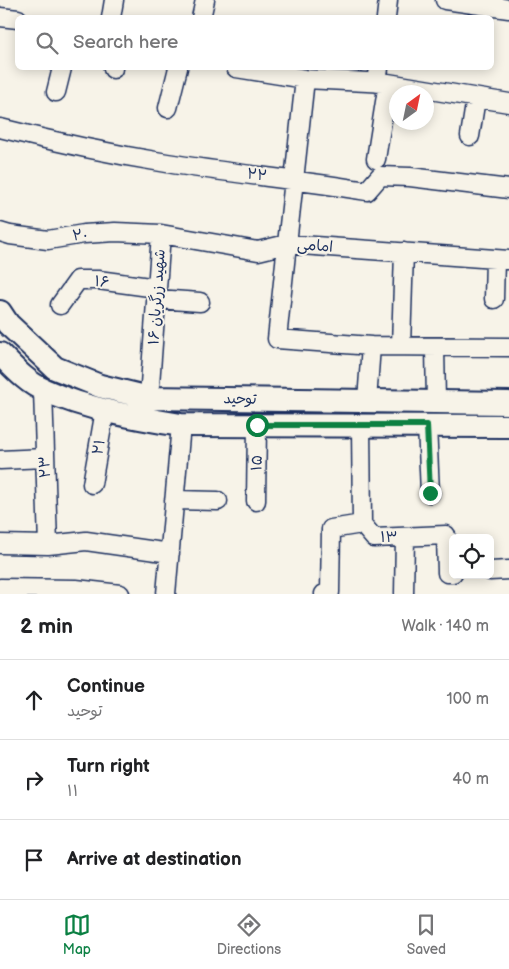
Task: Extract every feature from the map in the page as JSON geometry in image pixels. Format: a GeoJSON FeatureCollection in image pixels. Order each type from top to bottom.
{"type":"FeatureCollection","features":[{"type":"Feature","properties":{"kind":"main road","name":"توحید"},"geometry":{"type":"LineString","coordinates":[[0,312],[8,324],[56,368],[100,386],[149,398],[509,402]]}},
{"type":"Feature","properties":{"kind":"main road","name":"توحید"},"geometry":{"type":"LineString","coordinates":[[0,354],[10,370],[43,390],[133,418],[181,425],[509,426]]}},
{"type":"Feature","properties":{"kind":"main road"},"geometry":{"type":"LineString","coordinates":[[427,425],[432,401]]}},
{"type":"Feature","properties":{"kind":"street"},"geometry":{"type":"LineString","coordinates":[[112,15],[114,0]]}},
{"type":"Feature","properties":{"kind":"street"},"geometry":{"type":"LineString","coordinates":[[202,15],[205,0]]}},
{"type":"Feature","properties":{"kind":"street"},"geometry":{"type":"LineString","coordinates":[[386,15],[388,0]]}},
{"type":"Feature","properties":{"kind":"street"},"geometry":{"type":"LineString","coordinates":[[445,0],[509,9]]}},
{"type":"Feature","properties":{"kind":"street"},"geometry":{"type":"LineString","coordinates":[[0,17],[15,19]]}},
{"type":"Feature","properties":{"kind":"street"},"geometry":{"type":"LineString","coordinates":[[56,92],[62,70]]}},
{"type":"Feature","properties":{"kind":"street"},"geometry":{"type":"LineString","coordinates":[[168,108],[178,70]]}},
{"type":"Feature","properties":{"kind":"street"},"geometry":{"type":"LineString","coordinates":[[261,70],[286,72],[305,79],[382,78],[509,103]]}},
{"type":"Feature","properties":{"kind":"street"},"geometry":{"type":"LineString","coordinates":[[376,159],[382,78]]}},
{"type":"Feature","properties":{"kind":"street","name":"امامی"},"geometry":{"type":"LineString","coordinates":[[305,79],[286,244],[502,259]]}},
{"type":"Feature","properties":{"kind":"street"},"geometry":{"type":"LineString","coordinates":[[470,136],[476,98]]}},
{"type":"Feature","properties":{"kind":"street","name":"۲۲"},"geometry":{"type":"LineString","coordinates":[[0,128],[168,164],[294,179],[367,191],[380,176],[410,177],[509,189]]}},
{"type":"Feature","properties":{"kind":"street","name":"۲۰"},"geometry":{"type":"LineString","coordinates":[[0,232],[48,240],[84,234],[115,232],[162,234]]}},
{"type":"Feature","properties":{"kind":"street","name":"۱۶ شهید زرگریان"},"geometry":{"type":"LineString","coordinates":[[149,398],[162,234],[258,251],[286,244]]}},
{"type":"Feature","properties":{"kind":"street"},"geometry":{"type":"LineString","coordinates":[[286,244],[277,339],[371,346],[509,347]]}},
{"type":"Feature","properties":{"kind":"street"},"geometry":{"type":"LineString","coordinates":[[401,346],[404,252]]}},
{"type":"Feature","properties":{"kind":"street"},"geometry":{"type":"LineString","coordinates":[[494,299],[502,259]]}},
{"type":"Feature","properties":{"kind":"street","name":"۱۶"},"geometry":{"type":"LineString","coordinates":[[60,305],[78,280],[98,280],[157,294]]}},
{"type":"Feature","properties":{"kind":"street"},"geometry":{"type":"LineString","coordinates":[[157,294],[200,302]]}},
{"type":"Feature","properties":{"kind":"street"},"geometry":{"type":"LineString","coordinates":[[368,400],[371,346]]}},
{"type":"Feature","properties":{"kind":"street"},"geometry":{"type":"LineString","coordinates":[[432,401],[434,347]]}},
{"type":"Feature","properties":{"kind":"street","name":"۲۳"},"geometry":{"type":"LineString","coordinates":[[43,390],[48,545]]}},
{"type":"Feature","properties":{"kind":"street","name":"۲۱"},"geometry":{"type":"LineString","coordinates":[[92,484],[105,410]]}},
{"type":"Feature","properties":{"kind":"street"},"geometry":{"type":"LineString","coordinates":[[166,594],[181,425]]}},
{"type":"Feature","properties":{"kind":"street","name":"۱۵"},"geometry":{"type":"LineString","coordinates":[[256,501],[257,425]]}},
{"type":"Feature","properties":{"kind":"street","name":"۱۳"},"geometry":{"type":"LineString","coordinates":[[360,425],[362,524],[374,538],[446,535],[447,573],[449,573]]}},
{"type":"Feature","properties":{"kind":"street"},"geometry":{"type":"LineString","coordinates":[[427,425],[430,493]]}},
{"type":"Feature","properties":{"kind":"street"},"geometry":{"type":"LineString","coordinates":[[0,460],[45,458]]}},
{"type":"Feature","properties":{"kind":"street"},"geometry":{"type":"LineString","coordinates":[[174,500],[218,501]]}},
{"type":"Feature","properties":{"kind":"street"},"geometry":{"type":"LineString","coordinates":[[324,594],[330,592],[331,529],[362,524]]}},
{"type":"Feature","properties":{"kind":"street"},"geometry":{"type":"LineString","coordinates":[[404,594],[405,537]]}},
{"type":"Feature","properties":{"kind":"street"},"geometry":{"type":"LineString","coordinates":[[0,544],[48,545],[86,541],[170,553]]}},
{"type":"Feature","properties":{"kind":"street"},"geometry":{"type":"LineString","coordinates":[[494,571],[509,570]]}},
{"type":"Feature","properties":{"kind":"street"},"geometry":{"type":"LineString","coordinates":[[0,588],[120,594]]}},
{"type":"Feature","properties":{"kind":"route"},"geometry":{"type":"LineString","coordinates":[[257,425],[427,425],[430,493]]}}]}
